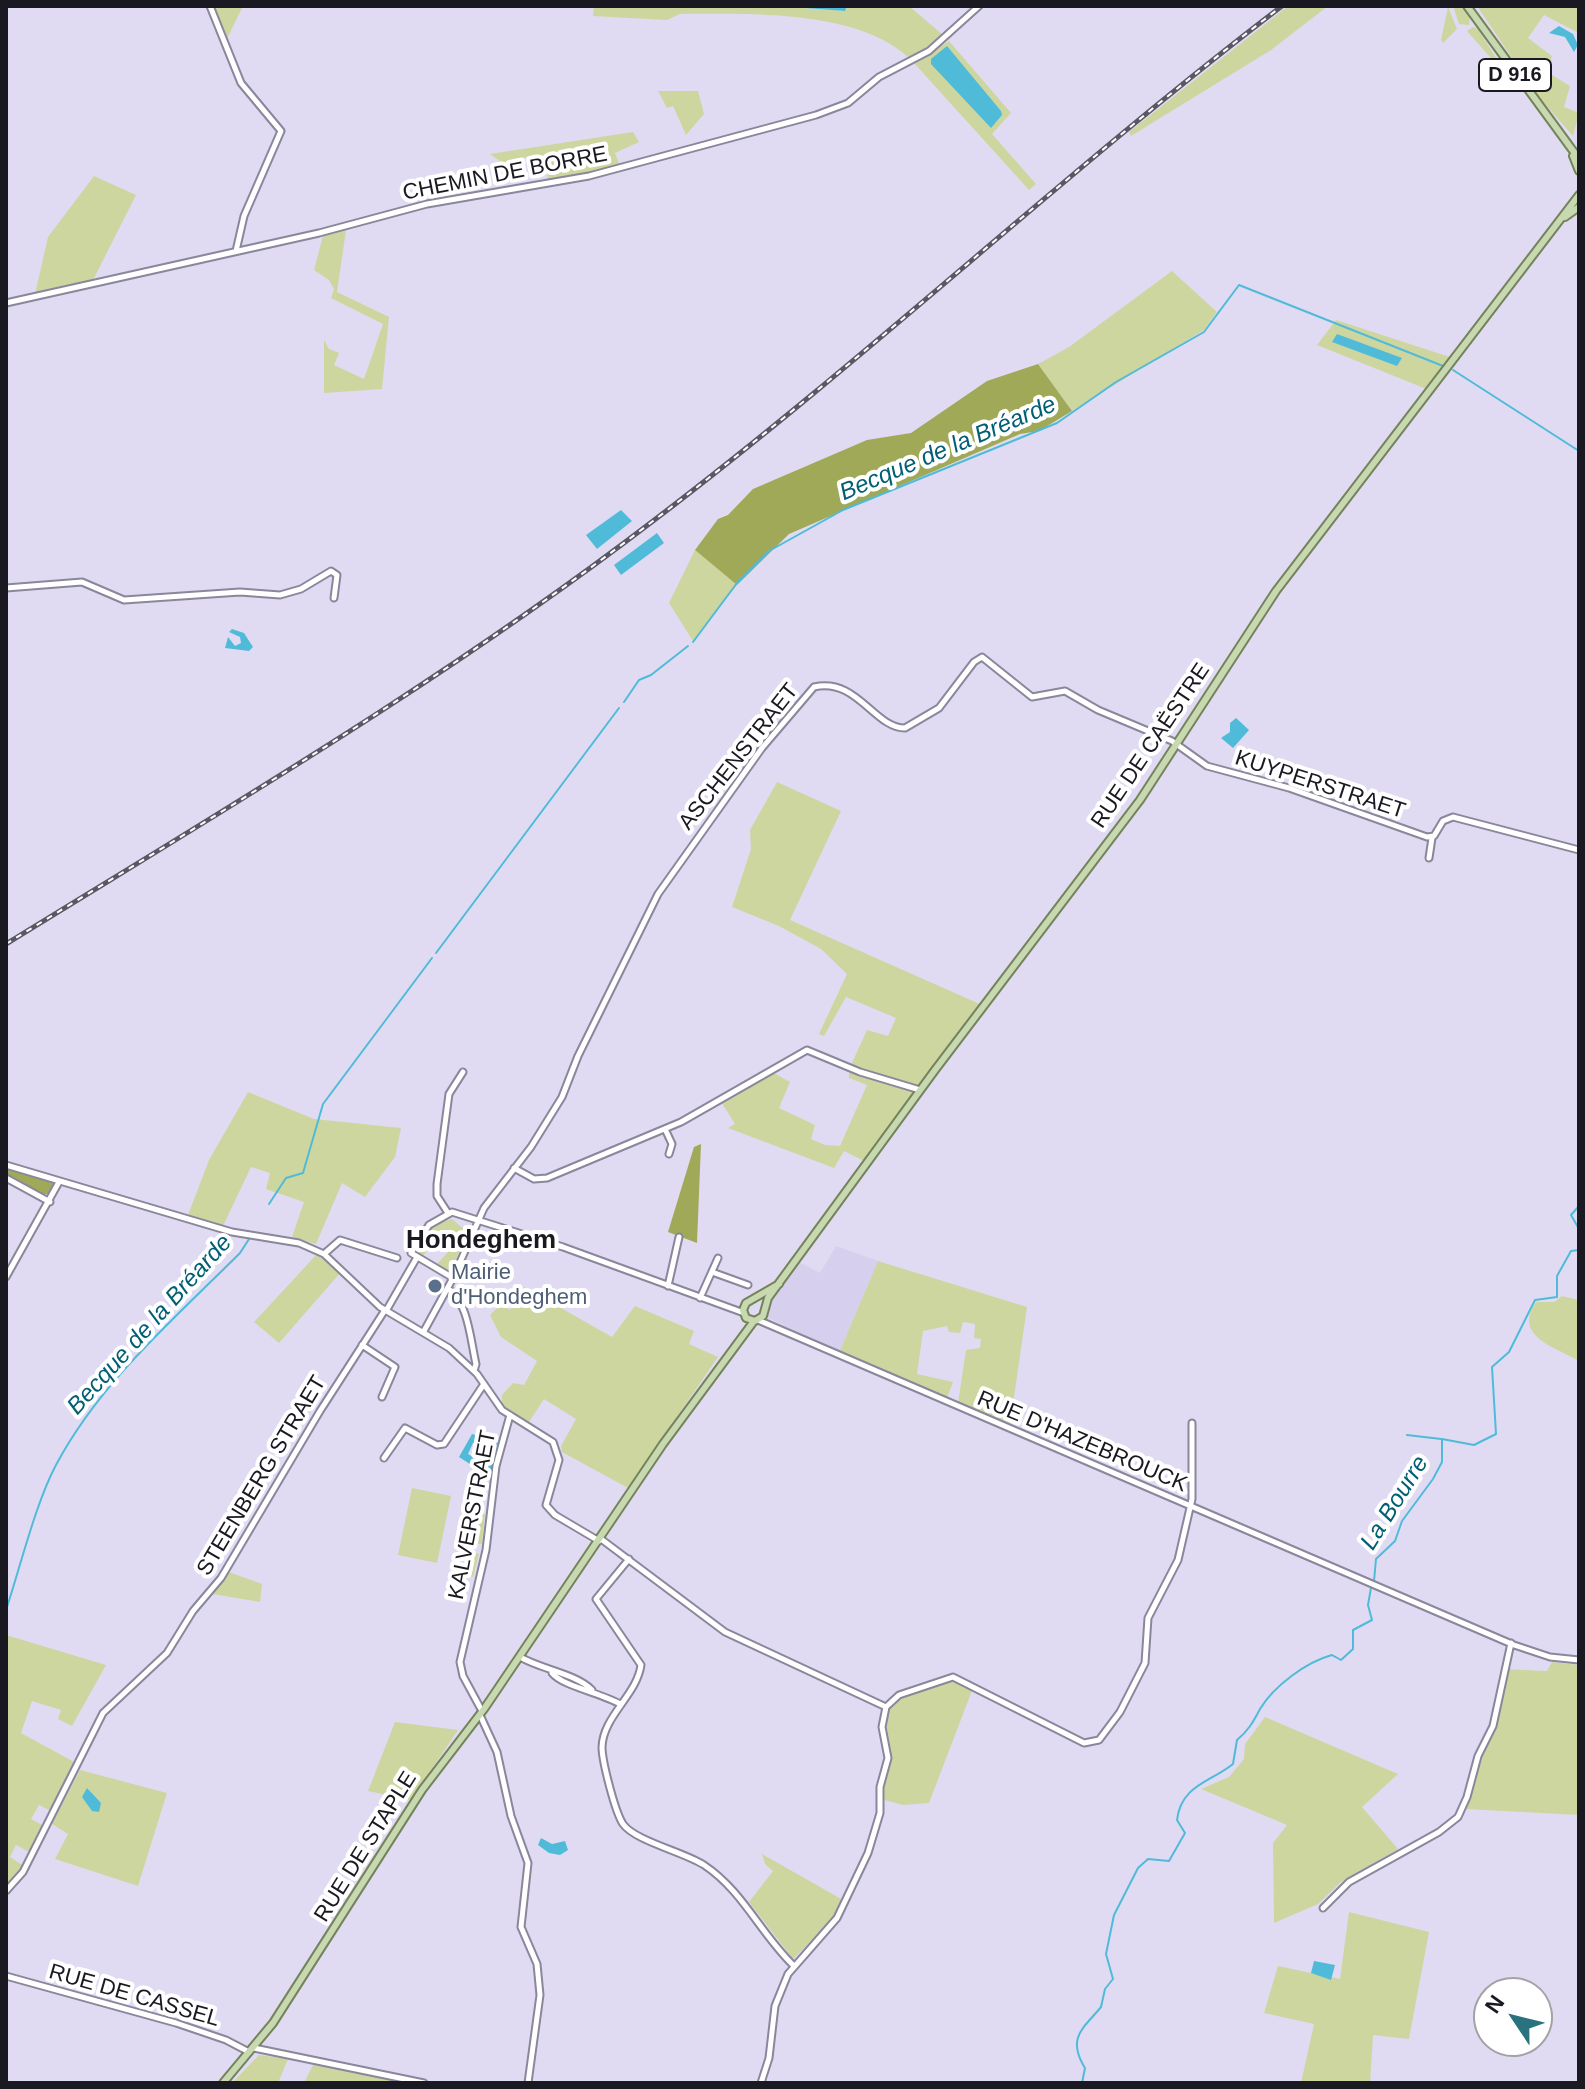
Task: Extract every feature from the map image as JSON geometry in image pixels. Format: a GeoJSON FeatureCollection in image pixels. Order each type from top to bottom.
{"type":"FeatureCollection","features":[{"type":"Feature","properties":{"kind":"main road","name":"D 916"},"geometry":{"type":"LineString","coordinates":[[1467,6],[1579,159]]}},
{"type":"Feature","properties":{"kind":"main road","name":"D 916"},"geometry":{"type":"LineString","coordinates":[[1566,142],[1579,171]]}},
{"type":"Feature","properties":{"kind":"main road","name":"RUE DE CAËSTRE"},"geometry":{"type":"LineString","coordinates":[[764,1306],[920,1090],[1127,818],[1276,591],[1366,471],[1445,375],[1579,195]]}},
{"type":"Feature","properties":{"kind":"main road","name":"RUE DE CAËSTRE"},"geometry":{"type":"LineString","coordinates":[[1554,228],[1579,207]]}},
{"type":"Feature","properties":{"kind":"main road","name":"RUE DE CAËSTRE"},"geometry":{"type":"LineString","coordinates":[[751,1300],[779,1284]]}},
{"type":"Feature","properties":{"kind":"main road"},"geometry":{"type":"LineString","coordinates":[[745,1315],[758,1319],[764,1306],[751,1300]]}},
{"type":"Feature","properties":{"kind":"main road","name":"RUE DE STAPLE"},"geometry":{"type":"LineString","coordinates":[[742,1336],[751,1300]]}},
{"type":"Feature","properties":{"kind":"main road","name":"RUE DE STAPLE"},"geometry":{"type":"LineString","coordinates":[[223,2083],[252,2051],[342,1919],[426,1784],[520,1657],[577,1566],[599,1542],[681,1420],[742,1336],[758,1319]]}},
{"type":"Feature","properties":{"kind":"street"},"geometry":{"type":"LineString","coordinates":[[210,6],[241,83],[281,131],[244,216],[236,240],[236,251]]}},
{"type":"Feature","properties":{"kind":"street","name":"CHEMIN DE BORRE"},"geometry":{"type":"LineString","coordinates":[[6,303],[427,204],[589,176],[837,108],[855,99],[879,77],[929,51],[979,6]]}},
{"type":"Feature","properties":{"kind":"street"},"geometry":{"type":"LineString","coordinates":[[6,588],[82,582],[111,597],[131,600],[240,592],[280,595],[301,589],[331,571],[337,575],[334,598]]}},
{"type":"Feature","properties":{"kind":"street","name":"ASCHENSTRAET"},"geometry":{"type":"LineString","coordinates":[[424,1331],[448,1289],[478,1222],[562,1097],[578,1056],[658,894],[762,748],[810,689],[823,686],[851,693],[890,724],[905,728],[937,710],[974,662],[982,657],[1030,696],[1065,691],[1102,712],[1176,744]]}},
{"type":"Feature","properties":{"kind":"street","name":"KUYPERSTRAET"},"geometry":{"type":"LineString","coordinates":[[1176,744],[1207,766],[1289,788],[1432,838]]}},
{"type":"Feature","properties":{"kind":"street"},"geometry":{"type":"LineString","coordinates":[[1429,858],[1432,838],[1443,821],[1450,817],[1579,850]]}},
{"type":"Feature","properties":{"kind":"street"},"geometry":{"type":"LineString","coordinates":[[514,1168],[529,1177],[544,1180],[665,1129],[807,1050],[860,1072],[920,1090]]}},
{"type":"Feature","properties":{"kind":"street"},"geometry":{"type":"LineString","coordinates":[[463,1072],[449,1094],[437,1184],[437,1196],[448,1213],[548,1242],[745,1315]]}},
{"type":"Feature","properties":{"kind":"street"},"geometry":{"type":"LineString","coordinates":[[665,1129],[672,1145],[669,1154]]}},
{"type":"Feature","properties":{"kind":"street"},"geometry":{"type":"LineString","coordinates":[[6,1165],[238,1233],[299,1243],[324,1254],[385,1311],[413,1329],[424,1331],[474,1371],[495,1403],[548,1438],[557,1449],[558,1463],[546,1494],[547,1507],[629,1559],[725,1632],[886,1707]]}},
{"type":"Feature","properties":{"kind":"street"},"geometry":{"type":"LineString","coordinates":[[6,1178],[50,1202]]}},
{"type":"Feature","properties":{"kind":"street"},"geometry":{"type":"LineString","coordinates":[[6,1277],[59,1182]]}},
{"type":"Feature","properties":{"kind":"street","name":"STEENBERG STRAET"},"geometry":{"type":"LineString","coordinates":[[6,1891],[23,1872],[103,1713],[165,1656],[193,1611],[219,1581],[416,1259],[411,1252],[428,1227],[448,1213]]}},
{"type":"Feature","properties":{"kind":"street"},"geometry":{"type":"LineString","coordinates":[[668,1286],[679,1237]]}},
{"type":"Feature","properties":{"kind":"street"},"geometry":{"type":"LineString","coordinates":[[324,1254],[341,1240],[397,1258]]}},
{"type":"Feature","properties":{"kind":"street"},"geometry":{"type":"LineString","coordinates":[[700,1298],[718,1258]]}},
{"type":"Feature","properties":{"kind":"street"},"geometry":{"type":"LineString","coordinates":[[416,1259],[453,1278]]}},
{"type":"Feature","properties":{"kind":"street"},"geometry":{"type":"LineString","coordinates":[[712,1272],[748,1285]]}},
{"type":"Feature","properties":{"kind":"street"},"geometry":{"type":"LineString","coordinates":[[448,1289],[457,1296],[463,1311],[476,1364],[474,1371]]}},
{"type":"Feature","properties":{"kind":"street"},"geometry":{"type":"LineString","coordinates":[[720,1306],[735,1306],[751,1300]]}},
{"type":"Feature","properties":{"kind":"street","name":"RUE D'HAZEBROUCK"},"geometry":{"type":"LineString","coordinates":[[758,1319],[1511,1643],[1553,1657],[1579,1660]]}},
{"type":"Feature","properties":{"kind":"street"},"geometry":{"type":"LineString","coordinates":[[362,1345],[395,1367],[382,1397]]}},
{"type":"Feature","properties":{"kind":"street"},"geometry":{"type":"LineString","coordinates":[[384,1458],[405,1428],[443,1445],[484,1384]]}},
{"type":"Feature","properties":{"kind":"street","name":"KALVERSTRAET"},"geometry":{"type":"LineString","coordinates":[[510,1415],[496,1466],[486,1555],[460,1659],[463,1676],[500,1761],[511,1816],[528,1863],[521,1927],[537,1964],[540,1986],[528,2083]]}},
{"type":"Feature","properties":{"kind":"street"},"geometry":{"type":"LineString","coordinates":[[761,2083],[769,2058],[776,2002],[793,1965],[837,1918],[867,1857],[880,1813],[880,1784],[888,1755],[882,1727],[886,1707],[899,1695],[953,1677],[1086,1744],[1097,1742],[1120,1712],[1145,1663],[1148,1618],[1174,1572],[1191,1506],[1192,1423]]}},
{"type":"Feature","properties":{"kind":"street"},"geometry":{"type":"LineString","coordinates":[[629,1559],[596,1599],[641,1665],[606,1733],[602,1752],[623,1823],[636,1835],[691,1857],[724,1880],[793,1965]]}},
{"type":"Feature","properties":{"kind":"street"},"geometry":{"type":"LineString","coordinates":[[1323,1908],[1349,1882],[1443,1830],[1458,1817],[1478,1756],[1493,1726],[1511,1643]]}},
{"type":"Feature","properties":{"kind":"street"},"geometry":{"type":"LineString","coordinates":[[520,1657],[551,1672],[562,1683],[592,1690],[620,1704]]}},
{"type":"Feature","properties":{"kind":"street","name":"RUE DE CASSEL"},"geometry":{"type":"LineString","coordinates":[[6,1976],[183,2025],[252,2051],[424,2083]]}},
{"type":"Feature","properties":{"kind":"shaded area"},"geometry":{"type":"Polygon","coordinates":[[[836,1246],[878,1261],[839,1353],[767,1317],[771,1301],[799,1262],[820,1273],[836,1246]]]}},
{"type":"Feature","properties":{"kind":"green space"},"geometry":{"type":"Polygon","coordinates":[[[212,6],[243,6],[225,43],[212,6]]]}},
{"type":"Feature","properties":{"kind":"green space"},"geometry":{"type":"Polygon","coordinates":[[[594,6],[779,6],[845,11],[847,6],[909,6],[943,35],[910,59],[888,43],[862,31],[832,23],[737,14],[680,14],[667,20],[593,16],[594,6]]]}},
{"type":"Feature","properties":{"kind":"green space"},"geometry":{"type":"Polygon","coordinates":[[[1288,6],[1328,6],[1271,50],[1131,136],[1129,132],[1288,6]]]}},
{"type":"Feature","properties":{"kind":"green space"},"geometry":{"type":"Polygon","coordinates":[[[1453,6],[1463,6],[1470,18],[1469,25],[1459,24],[1453,6]]]}},
{"type":"Feature","properties":{"kind":"green space"},"geometry":{"type":"Polygon","coordinates":[[[1477,6],[1579,6],[1579,33],[1544,15],[1528,38],[1552,56],[1547,72],[1570,86],[1564,107],[1579,113],[1573,136],[1537,95],[1477,6]]]}},
{"type":"Feature","properties":{"kind":"green space"},"geometry":{"type":"Polygon","coordinates":[[[1448,7],[1457,29],[1443,43],[1441,40],[1448,7]]]}},
{"type":"Feature","properties":{"kind":"green space"},"geometry":{"type":"Polygon","coordinates":[[[1473,27],[1478,29],[1510,80],[1467,31],[1473,27]]]}},
{"type":"Feature","properties":{"kind":"green space"},"geometry":{"type":"Polygon","coordinates":[[[949,41],[1011,113],[992,134],[1036,184],[1029,190],[914,63],[949,41]]]}},
{"type":"Feature","properties":{"kind":"green space"},"geometry":{"type":"Polygon","coordinates":[[[658,91],[698,91],[704,114],[686,135],[673,106],[667,108],[658,91]]]}},
{"type":"Feature","properties":{"kind":"green space"},"geometry":{"type":"Polygon","coordinates":[[[633,132],[639,142],[615,153],[620,166],[548,181],[546,155],[514,159],[509,168],[490,154],[633,132]]]}},
{"type":"Feature","properties":{"kind":"green space"},"geometry":{"type":"Polygon","coordinates":[[[94,176],[136,195],[92,282],[35,294],[48,237],[94,176]]]}},
{"type":"Feature","properties":{"kind":"green space"},"geometry":{"type":"Polygon","coordinates":[[[346,230],[337,292],[389,317],[382,389],[324,393],[324,340],[329,349],[339,353],[334,365],[364,379],[383,324],[331,298],[334,289],[329,280],[314,270],[323,236],[346,230]]]}},
{"type":"Feature","properties":{"kind":"green space"},"geometry":{"type":"Polygon","coordinates":[[[1172,271],[1217,312],[1204,330],[1072,411],[1038,364],[1069,347],[1172,271]]]}},
{"type":"Feature","properties":{"kind":"green space"},"geometry":{"type":"Polygon","coordinates":[[[1336,320],[1453,358],[1429,390],[1317,345],[1336,320]]]}},
{"type":"Feature","properties":{"kind":"green space"},"geometry":{"type":"Polygon","coordinates":[[[1038,364],[1072,411],[1039,431],[1020,434],[789,534],[737,585],[695,550],[718,519],[728,515],[753,489],[867,440],[911,433],[987,381],[1038,364]]]}},
{"type":"Feature","properties":{"kind":"green space"},"geometry":{"type":"Polygon","coordinates":[[[695,550],[737,585],[693,641],[669,603],[695,550]]]}},
{"type":"Feature","properties":{"kind":"green space"},"geometry":{"type":"Polygon","coordinates":[[[777,782],[841,811],[790,920],[982,1005],[918,1086],[851,1065],[867,1030],[888,1036],[896,1018],[846,997],[824,1036],[819,1034],[847,974],[821,949],[779,926],[732,907],[751,849],[750,830],[777,782]]]}},
{"type":"Feature","properties":{"kind":"green space"},"geometry":{"type":"Polygon","coordinates":[[[849,1071],[914,1092],[864,1161],[844,1151],[834,1168],[728,1128],[735,1124],[720,1100],[772,1072],[790,1082],[779,1108],[815,1125],[811,1139],[825,1145],[840,1146],[867,1085],[849,1078],[849,1071]]]}},
{"type":"Feature","properties":{"kind":"green space"},"geometry":{"type":"Polygon","coordinates":[[[248,1092],[314,1119],[401,1128],[395,1157],[365,1197],[342,1183],[316,1244],[292,1237],[304,1202],[266,1189],[270,1173],[251,1167],[223,1226],[188,1215],[209,1160],[248,1092]]]}},
{"type":"Feature","properties":{"kind":"green space"},"geometry":{"type":"Polygon","coordinates":[[[701,1144],[697,1243],[668,1232],[694,1147],[701,1144]]]}},
{"type":"Feature","properties":{"kind":"green space"},"geometry":{"type":"Polygon","coordinates":[[[6,1168],[56,1183],[53,1193],[40,1194],[23,1187],[6,1176],[6,1168]]]}},
{"type":"Feature","properties":{"kind":"green space"},"geometry":{"type":"Polygon","coordinates":[[[452,1219],[466,1231],[466,1235],[452,1269],[447,1270],[437,1264],[458,1241],[443,1230],[423,1256],[415,1249],[433,1225],[452,1219]]]}},
{"type":"Feature","properties":{"kind":"green space"},"geometry":{"type":"Polygon","coordinates":[[[317,1254],[341,1272],[279,1343],[254,1322],[317,1254]]]}},
{"type":"Feature","properties":{"kind":"green space"},"geometry":{"type":"Polygon","coordinates":[[[878,1261],[1027,1307],[1010,1425],[958,1403],[966,1350],[980,1348],[981,1339],[974,1338],[975,1324],[963,1322],[960,1333],[949,1332],[947,1326],[923,1331],[917,1374],[953,1382],[947,1398],[839,1353],[878,1261]]]}},
{"type":"Feature","properties":{"kind":"green space"},"geometry":{"type":"Polygon","coordinates":[[[524,1287],[612,1337],[635,1306],[694,1331],[689,1344],[718,1357],[628,1488],[562,1452],[561,1446],[576,1419],[544,1399],[529,1422],[502,1405],[502,1395],[513,1383],[524,1385],[537,1361],[501,1337],[490,1315],[501,1304],[510,1310],[524,1287]]]}},
{"type":"Feature","properties":{"kind":"green space"},"geometry":{"type":"Polygon","coordinates":[[[1562,1296],[1579,1300],[1579,1361],[1539,1339],[1529,1323],[1536,1302],[1554,1302],[1562,1296]]]}},
{"type":"Feature","properties":{"kind":"green space"},"geometry":{"type":"Polygon","coordinates":[[[412,1488],[451,1496],[437,1563],[398,1555],[412,1488]]]}},
{"type":"Feature","properties":{"kind":"green space"},"geometry":{"type":"Polygon","coordinates":[[[470,1513],[485,1514],[482,1544],[467,1543],[470,1513]]]}},
{"type":"Feature","properties":{"kind":"green space"},"geometry":{"type":"Polygon","coordinates":[[[469,1551],[479,1554],[473,1577],[462,1574],[469,1551]]]}},
{"type":"Feature","properties":{"kind":"green space"},"geometry":{"type":"Polygon","coordinates":[[[229,1572],[262,1584],[260,1602],[212,1594],[229,1572]]]}},
{"type":"Feature","properties":{"kind":"green space"},"geometry":{"type":"Polygon","coordinates":[[[6,1635],[106,1665],[72,1726],[58,1719],[61,1710],[32,1701],[21,1733],[76,1763],[53,1812],[39,1805],[31,1819],[46,1827],[31,1853],[16,1845],[10,1857],[24,1866],[6,1889],[6,1635]]]}},
{"type":"Feature","properties":{"kind":"green space"},"geometry":{"type":"Polygon","coordinates":[[[1552,1662],[1579,1665],[1579,1815],[1466,1809],[1479,1759],[1496,1727],[1504,1669],[1547,1671],[1552,1662]]]}},
{"type":"Feature","properties":{"kind":"green space"},"geometry":{"type":"Polygon","coordinates":[[[954,1679],[973,1688],[929,1803],[903,1805],[881,1799],[891,1755],[884,1725],[888,1709],[901,1696],[954,1679]]]}},
{"type":"Feature","properties":{"kind":"green space"},"geometry":{"type":"Polygon","coordinates":[[[1265,1717],[1398,1774],[1362,1807],[1398,1849],[1341,1882],[1318,1904],[1274,1923],[1273,1843],[1287,1825],[1201,1789],[1229,1777],[1244,1759],[1245,1744],[1265,1717]]]}},
{"type":"Feature","properties":{"kind":"green space"},"geometry":{"type":"Polygon","coordinates":[[[395,1722],[458,1730],[411,1800],[368,1791],[395,1722]]]}},
{"type":"Feature","properties":{"kind":"green space"},"geometry":{"type":"Polygon","coordinates":[[[80,1770],[167,1793],[138,1886],[55,1859],[68,1834],[52,1824],[80,1770]]]}},
{"type":"Feature","properties":{"kind":"green space"},"geometry":{"type":"Polygon","coordinates":[[[762,1854],[843,1900],[827,1926],[793,1959],[749,1902],[773,1871],[765,1864],[762,1854]]]}},
{"type":"Feature","properties":{"kind":"green space"},"geometry":{"type":"Polygon","coordinates":[[[1349,1912],[1429,1932],[1409,2039],[1373,2035],[1370,2083],[1301,2083],[1314,2024],[1264,2013],[1278,1966],[1340,1979],[1349,1912]]]}},
{"type":"Feature","properties":{"kind":"green space"},"geometry":{"type":"Polygon","coordinates":[[[259,2055],[288,2059],[278,2083],[232,2083],[259,2055]]]}},
{"type":"Feature","properties":{"kind":"green space"},"geometry":{"type":"Polygon","coordinates":[[[314,2063],[393,2078],[400,2083],[304,2083],[314,2063]]]}},
{"type":"Feature","properties":{"kind":"water"},"geometry":{"type":"Polygon","coordinates":[[[779,6],[847,6],[845,11],[779,6]]]}},
{"type":"Feature","properties":{"kind":"water"},"geometry":{"type":"Polygon","coordinates":[[[1559,26],[1573,34],[1578,45],[1574,52],[1565,37],[1549,33],[1559,26]]]}},
{"type":"Feature","properties":{"kind":"water"},"geometry":{"type":"Polygon","coordinates":[[[947,46],[1001,111],[1002,115],[991,128],[931,64],[931,59],[947,46]]]}},
{"type":"Feature","properties":{"kind":"water"},"geometry":{"type":"Polygon","coordinates":[[[1337,334],[1402,358],[1397,366],[1332,342],[1337,334]]]}},
{"type":"Feature","properties":{"kind":"water"},"geometry":{"type":"Polygon","coordinates":[[[621,510],[632,521],[597,549],[586,535],[621,510]]]}},
{"type":"Feature","properties":{"kind":"water"},"geometry":{"type":"Polygon","coordinates":[[[657,533],[664,543],[621,575],[614,565],[657,533]]]}},
{"type":"Feature","properties":{"kind":"water"},"geometry":{"type":"Polygon","coordinates":[[[232,629],[244,633],[253,647],[249,651],[225,648],[228,637],[235,646],[241,643],[240,637],[229,632],[232,629]]]}},
{"type":"Feature","properties":{"kind":"water"},"geometry":{"type":"Polygon","coordinates":[[[1236,718],[1249,730],[1233,748],[1221,738],[1230,732],[1230,723],[1236,718]]]}},
{"type":"Feature","properties":{"kind":"water"},"geometry":{"type":"Polygon","coordinates":[[[472,1434],[485,1438],[483,1444],[473,1443],[468,1454],[483,1463],[490,1451],[485,1444],[487,1439],[498,1443],[492,1473],[487,1475],[459,1457],[472,1434]]]}},
{"type":"Feature","properties":{"kind":"water"},"geometry":{"type":"Polygon","coordinates":[[[87,1788],[101,1803],[99,1812],[92,1811],[82,1797],[87,1788]]]}},
{"type":"Feature","properties":{"kind":"water"},"geometry":{"type":"Polygon","coordinates":[[[541,1838],[552,1844],[565,1841],[568,1850],[560,1855],[549,1853],[538,1845],[541,1838]]]}},
{"type":"Feature","properties":{"kind":"water"},"geometry":{"type":"Polygon","coordinates":[[[1314,1961],[1335,1965],[1331,1980],[1311,1973],[1314,1961]]]}},
{"type":"Feature","properties":{"kind":"waterway","name":"Becque de la Bréarde"},"geometry":{"type":"LineString","coordinates":[[693,642],[737,583],[769,551],[843,510],[1057,423],[1116,382],[1204,332],[1239,285],[1443,366]]}},
{"type":"Feature","properties":{"kind":"waterway","name":"Becque de la Bréarde"},"geometry":{"type":"LineString","coordinates":[[1453,370],[1579,451]]}},
{"type":"Feature","properties":{"kind":"waterway","name":"Becque de la Bréarde"},"geometry":{"type":"LineString","coordinates":[[624,702],[639,680],[651,675],[688,646]]}},
{"type":"Feature","properties":{"kind":"waterway","name":"Becque de la Bréarde"},"geometry":{"type":"LineString","coordinates":[[436,953],[619,708]]}},
{"type":"Feature","properties":{"kind":"waterway","name":"Becque de la Bréarde"},"geometry":{"type":"LineString","coordinates":[[269,1204],[286,1178],[303,1173],[323,1104],[432,958]]}},
{"type":"Feature","properties":{"kind":"waterway","name":"La Bourre"},"geometry":{"type":"LineString","coordinates":[[1579,1189],[1579,1199]]}},
{"type":"Feature","properties":{"kind":"waterway","name":"La Bourre"},"geometry":{"type":"LineString","coordinates":[[1579,1206],[1571,1215],[1579,1229]]}},
{"type":"Feature","properties":{"kind":"waterway","name":"Becque de la Bréarde"},"geometry":{"type":"LineString","coordinates":[[6,1610],[42,1497],[74,1435],[116,1379],[240,1253],[249,1239]]}},
{"type":"Feature","properties":{"kind":"waterway","name":"La Bourre"},"geometry":{"type":"LineString","coordinates":[[1374,1581],[1376,1559],[1395,1541],[1402,1521],[1442,1462],[1442,1439],[1474,1445],[1496,1434],[1492,1367],[1509,1352],[1535,1300],[1557,1297],[1557,1276],[1571,1251],[1579,1250]]}},
{"type":"Feature","properties":{"kind":"waterway"},"geometry":{"type":"LineString","coordinates":[[1407,1435],[1441,1439]]}},
{"type":"Feature","properties":{"kind":"waterway","name":"La Bourre"},"geometry":{"type":"LineString","coordinates":[[1082,2083],[1085,2068],[1077,2041],[1083,2027],[1101,2007],[1105,1989],[1113,1979],[1106,1954],[1114,1915],[1138,1868],[1148,1859],[1169,1861],[1185,1833],[1177,1820],[1184,1799],[1198,1786],[1233,1764],[1237,1740],[1274,1692],[1312,1663],[1332,1655],[1341,1660],[1353,1649],[1353,1630],[1372,1620],[1368,1605],[1371,1588]]}},
{"type":"Feature","properties":{"kind":"railway"},"geometry":{"type":"LineString","coordinates":[[6,944],[335,741],[575,579],[733,459],[1123,133],[1282,6]]}},
{"type":"Feature","properties":{"kind":"place","name":"Mairie d'Hondeghem"},"geometry":{"type":"Point","coordinates":[435,1286]}},
{"type":"Feature","properties":{"kind":"district","name":"Hondeghem"},"geometry":{"type":"Point","coordinates":[481,1241]}}]}
